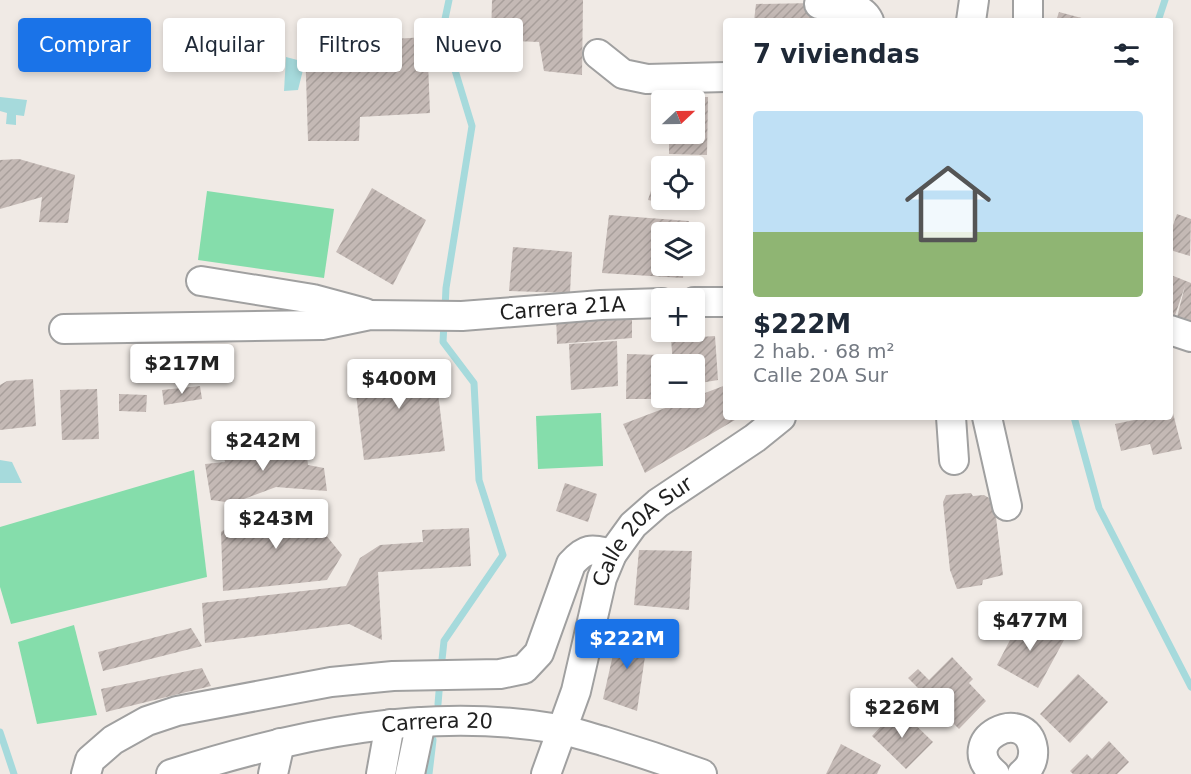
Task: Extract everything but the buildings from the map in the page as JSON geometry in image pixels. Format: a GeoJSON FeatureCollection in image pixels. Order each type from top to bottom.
{"type":"FeatureCollection","features":[{"type":"Feature","properties":{"kind":"street"},"geometry":{"type":"LineString","coordinates":[[971,18],[974,0]]}},
{"type":"Feature","properties":{"kind":"street"},"geometry":{"type":"LineString","coordinates":[[1028,18],[1029,0]]}},
{"type":"Feature","properties":{"kind":"street"},"geometry":{"type":"LineString","coordinates":[[819,4],[856,8],[868,18]]}},
{"type":"Feature","properties":{"kind":"street"},"geometry":{"type":"LineString","coordinates":[[598,54],[623,74],[647,79],[723,77]]}},
{"type":"Feature","properties":{"kind":"street"},"geometry":{"type":"LineString","coordinates":[[201,281],[313,299],[370,315]]}},
{"type":"Feature","properties":{"kind":"street"},"geometry":{"type":"LineString","coordinates":[[705,302],[723,302]]}},
{"type":"Feature","properties":{"kind":"street","name":"Carrera 21A"},"geometry":{"type":"LineString","coordinates":[[370,315],[462,316],[651,303]]}},
{"type":"Feature","properties":{"kind":"street"},"geometry":{"type":"LineString","coordinates":[[64,328],[322,325],[370,315]]}},
{"type":"Feature","properties":{"kind":"street"},"geometry":{"type":"LineString","coordinates":[[1173,331],[1191,337]]}},
{"type":"Feature","properties":{"kind":"street","name":"Calle 20A Sur"},"geometry":{"type":"LineString","coordinates":[[546,774],[576,691],[602,578],[612,554],[633,525],[658,502],[755,438],[777,420]]}},
{"type":"Feature","properties":{"kind":"street"},"geometry":{"type":"LineString","coordinates":[[951,420],[954,460]]}},
{"type":"Feature","properties":{"kind":"street"},"geometry":{"type":"LineString","coordinates":[[988,420],[1007,506]]}},
{"type":"Feature","properties":{"kind":"street"},"geometry":{"type":"LineString","coordinates":[[86,774],[90,760],[113,740],[147,721],[177,711],[331,682],[393,676],[500,674],[524,669],[539,653],[571,564],[580,554],[591,549],[612,554]]}},
{"type":"Feature","properties":{"kind":"street"},"geometry":{"type":"LineString","coordinates":[[411,774],[421,722]]}},
{"type":"Feature","properties":{"kind":"street","name":"Carrera 20"},"geometry":{"type":"LineString","coordinates":[[171,774],[280,743],[336,731],[421,722],[510,722],[561,729],[651,755],[702,774]]}},
{"type":"Feature","properties":{"kind":"street"},"geometry":{"type":"LineString","coordinates":[[381,774],[390,724]]}},
{"type":"Feature","properties":{"kind":"street"},"geometry":{"type":"LineString","coordinates":[[989,772],[983,753],[988,737],[994,731],[1011,727],[1026,735],[1031,742],[1033,759],[1023,774]]}},
{"type":"Feature","properties":{"kind":"street"},"geometry":{"type":"LineString","coordinates":[[273,774],[280,743]]}},
{"type":"Feature","properties":{"kind":"green space"},"geometry":{"type":"Polygon","coordinates":[[[207,191],[334,209],[324,278],[198,260],[207,191]]]}},
{"type":"Feature","properties":{"kind":"green space"},"geometry":{"type":"Polygon","coordinates":[[[601,413],[603,466],[538,469],[536,416],[601,413]]]}},
{"type":"Feature","properties":{"kind":"green space"},"geometry":{"type":"Polygon","coordinates":[[[194,470],[207,577],[11,624],[0,587],[0,527],[194,470]]]}},
{"type":"Feature","properties":{"kind":"green space"},"geometry":{"type":"Polygon","coordinates":[[[74,625],[97,715],[37,724],[18,642],[74,625]]]}},
{"type":"Feature","properties":{"kind":"water"},"geometry":{"type":"Polygon","coordinates":[[[286,57],[297,60],[297,72],[302,72],[298,90],[284,91],[286,57]]]}},
{"type":"Feature","properties":{"kind":"water"},"geometry":{"type":"Polygon","coordinates":[[[0,97],[27,100],[24,116],[16,115],[16,125],[6,124],[7,113],[0,111],[0,97]]]}},
{"type":"Feature","properties":{"kind":"water"},"geometry":{"type":"Polygon","coordinates":[[[0,460],[12,462],[22,483],[0,483],[0,460]]]}},
{"type":"Feature","properties":{"kind":"waterway"},"geometry":{"type":"LineString","coordinates":[[445,309],[446,288],[472,126],[447,44],[445,19],[449,0]]}},
{"type":"Feature","properties":{"kind":"waterway"},"geometry":{"type":"LineString","coordinates":[[1159,18],[1165,0]]}},
{"type":"Feature","properties":{"kind":"waterway"},"geometry":{"type":"LineString","coordinates":[[441,669],[444,641],[503,555],[479,480],[474,383],[443,342],[444,323]]}},
{"type":"Feature","properties":{"kind":"waterway"},"geometry":{"type":"LineString","coordinates":[[1075,420],[1099,508],[1191,687]]}},
{"type":"Feature","properties":{"kind":"waterway"},"geometry":{"type":"LineString","coordinates":[[438,704],[440,680]]}},
{"type":"Feature","properties":{"kind":"waterway"},"geometry":{"type":"LineString","coordinates":[[0,732],[14,774]]}},
{"type":"Feature","properties":{"kind":"waterway"},"geometry":{"type":"LineString","coordinates":[[429,774],[433,740]]}}]}
